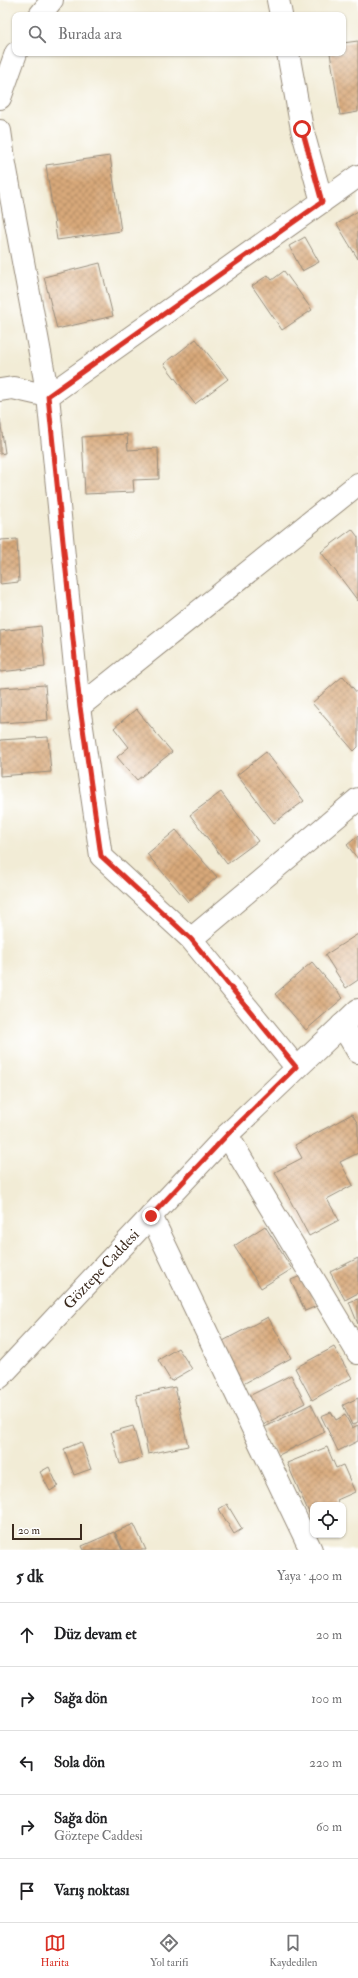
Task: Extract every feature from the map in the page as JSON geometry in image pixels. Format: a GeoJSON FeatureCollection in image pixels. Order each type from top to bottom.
{"type":"FeatureCollection","features":[{"type":"Feature","properties":{"kind":"street"},"geometry":{"type":"LineString","coordinates":[[42,12],[52,0]]}},
{"type":"Feature","properties":{"kind":"street"},"geometry":{"type":"LineString","coordinates":[[278,0],[280,12]]}},
{"type":"Feature","properties":{"kind":"street"},"geometry":{"type":"LineString","coordinates":[[0,98],[15,56]]}},
{"type":"Feature","properties":{"kind":"street"},"geometry":{"type":"LineString","coordinates":[[289,56],[302,129],[322,202]]}},
{"type":"Feature","properties":{"kind":"street"},"geometry":{"type":"LineString","coordinates":[[0,131],[2,160],[48,396],[80,707],[101,856],[191,939],[296,1067]]}},
{"type":"Feature","properties":{"kind":"street"},"geometry":{"type":"LineString","coordinates":[[0,390],[13,388],[48,396],[358,176]]}},
{"type":"Feature","properties":{"kind":"street"},"geometry":{"type":"LineString","coordinates":[[80,707],[358,484]]}},
{"type":"Feature","properties":{"kind":"street"},"geometry":{"type":"LineString","coordinates":[[191,939],[358,799]]}},
{"type":"Feature","properties":{"kind":"street","name":"Göztepe Caddesi"},"geometry":{"type":"LineString","coordinates":[[0,1377],[227,1135],[296,1067],[358,1010]]}},
{"type":"Feature","properties":{"kind":"street"},"geometry":{"type":"LineString","coordinates":[[342,1025],[358,1052]]}},
{"type":"Feature","properties":{"kind":"street"},"geometry":{"type":"LineString","coordinates":[[227,1135],[358,1353]]}},
{"type":"Feature","properties":{"kind":"street"},"geometry":{"type":"LineString","coordinates":[[151,1216],[311,1550]]}},
{"type":"Feature","properties":{"kind":"building"},"geometry":{"type":"Polygon","coordinates":[[[358,41],[358,112],[340,115],[330,56],[346,56],[346,43],[358,41]]]}},
{"type":"Feature","properties":{"kind":"building"},"geometry":{"type":"Polygon","coordinates":[[[110,156],[121,231],[57,240],[46,165],[110,156]]]}},
{"type":"Feature","properties":{"kind":"building"},"geometry":{"type":"Polygon","coordinates":[[[358,211],[358,259],[337,224],[358,211]]]}},
{"type":"Feature","properties":{"kind":"building"},"geometry":{"type":"Polygon","coordinates":[[[305,237],[319,262],[302,271],[289,246],[305,237]]]}},
{"type":"Feature","properties":{"kind":"building"},"geometry":{"type":"Polygon","coordinates":[[[100,263],[113,316],[57,329],[44,277],[100,263]]]}},
{"type":"Feature","properties":{"kind":"building"},"geometry":{"type":"Polygon","coordinates":[[[284,271],[312,310],[282,330],[252,286],[268,275],[272,280],[284,271]]]}},
{"type":"Feature","properties":{"kind":"building"},"geometry":{"type":"Polygon","coordinates":[[[196,339],[228,379],[195,404],[164,364],[196,339]]]}},
{"type":"Feature","properties":{"kind":"building"},"geometry":{"type":"Polygon","coordinates":[[[0,419],[5,453],[0,454],[0,419]]]}},
{"type":"Feature","properties":{"kind":"building"},"geometry":{"type":"Polygon","coordinates":[[[127,434],[128,450],[158,448],[159,479],[133,480],[134,492],[85,494],[82,437],[127,434]]]}},
{"type":"Feature","properties":{"kind":"building"},"geometry":{"type":"Polygon","coordinates":[[[352,529],[358,537],[358,601],[321,552],[352,529]]]}},
{"type":"Feature","properties":{"kind":"building"},"geometry":{"type":"Polygon","coordinates":[[[17,539],[19,582],[0,584],[0,540],[17,539]]]}},
{"type":"Feature","properties":{"kind":"building"},"geometry":{"type":"Polygon","coordinates":[[[41,626],[45,667],[0,672],[0,631],[41,626]]]}},
{"type":"Feature","properties":{"kind":"building"},"geometry":{"type":"Polygon","coordinates":[[[343,676],[358,694],[358,747],[354,751],[312,703],[343,676]]]}},
{"type":"Feature","properties":{"kind":"building"},"geometry":{"type":"Polygon","coordinates":[[[45,685],[48,720],[0,723],[0,688],[45,685]]]}},
{"type":"Feature","properties":{"kind":"building"},"geometry":{"type":"Polygon","coordinates":[[[136,709],[172,752],[137,780],[117,757],[129,747],[114,728],[136,709]]]}},
{"type":"Feature","properties":{"kind":"building"},"geometry":{"type":"Polygon","coordinates":[[[48,737],[51,772],[0,776],[0,740],[48,737]]]}},
{"type":"Feature","properties":{"kind":"building"},"geometry":{"type":"Polygon","coordinates":[[[266,752],[304,801],[274,823],[237,775],[266,752]]]}},
{"type":"Feature","properties":{"kind":"building"},"geometry":{"type":"Polygon","coordinates":[[[221,792],[258,841],[227,864],[190,815],[221,792]]]}},
{"type":"Feature","properties":{"kind":"building"},"geometry":{"type":"Polygon","coordinates":[[[176,830],[217,877],[188,902],[147,854],[176,830]]]}},
{"type":"Feature","properties":{"kind":"building"},"geometry":{"type":"Polygon","coordinates":[[[358,836],[358,859],[347,845],[358,836]]]}},
{"type":"Feature","properties":{"kind":"building"},"geometry":{"type":"Polygon","coordinates":[[[358,934],[358,980],[346,988],[325,955],[358,934]]]}},
{"type":"Feature","properties":{"kind":"building"},"geometry":{"type":"Polygon","coordinates":[[[312,962],[343,998],[306,1030],[275,994],[312,962]]]}},
{"type":"Feature","properties":{"kind":"building"},"geometry":{"type":"Polygon","coordinates":[[[352,1114],[358,1124],[358,1153],[340,1162],[353,1185],[327,1199],[339,1220],[309,1236],[275,1172],[302,1158],[295,1145],[352,1114]]]}},
{"type":"Feature","properties":{"kind":"building"},"geometry":{"type":"Polygon","coordinates":[[[265,1226],[292,1269],[261,1288],[234,1246],[265,1226]]]}},
{"type":"Feature","properties":{"kind":"building"},"geometry":{"type":"Polygon","coordinates":[[[358,1258],[358,1293],[345,1300],[330,1272],[358,1258]]]}},
{"type":"Feature","properties":{"kind":"building"},"geometry":{"type":"Polygon","coordinates":[[[303,1275],[317,1306],[305,1311],[291,1280],[303,1275]]]}},
{"type":"Feature","properties":{"kind":"building"},"geometry":{"type":"Polygon","coordinates":[[[358,1299],[358,1324],[349,1302],[358,1299]]]}},
{"type":"Feature","properties":{"kind":"building"},"geometry":{"type":"Polygon","coordinates":[[[268,1317],[291,1358],[243,1384],[221,1342],[268,1317]]]}},
{"type":"Feature","properties":{"kind":"building"},"geometry":{"type":"Polygon","coordinates":[[[334,1347],[352,1378],[312,1400],[295,1368],[334,1347]]]}},
{"type":"Feature","properties":{"kind":"building"},"geometry":{"type":"Polygon","coordinates":[[[178,1348],[192,1369],[171,1381],[158,1360],[178,1348]]]}},
{"type":"Feature","properties":{"kind":"building"},"geometry":{"type":"Polygon","coordinates":[[[291,1375],[305,1403],[263,1425],[249,1396],[291,1375]]]}},
{"type":"Feature","properties":{"kind":"building"},"geometry":{"type":"Polygon","coordinates":[[[175,1387],[188,1446],[148,1454],[136,1395],[175,1387]]]}},
{"type":"Feature","properties":{"kind":"building"},"geometry":{"type":"Polygon","coordinates":[[[358,1398],[358,1422],[352,1425],[343,1405],[358,1398]]]}},
{"type":"Feature","properties":{"kind":"building"},"geometry":{"type":"Polygon","coordinates":[[[311,1404],[325,1432],[277,1456],[263,1428],[311,1404]]]}},
{"type":"Feature","properties":{"kind":"building"},"geometry":{"type":"Polygon","coordinates":[[[331,1412],[336,1420],[345,1415],[352,1428],[358,1425],[358,1441],[338,1451],[321,1416],[331,1412]]]}},
{"type":"Feature","properties":{"kind":"building"},"geometry":{"type":"Polygon","coordinates":[[[133,1426],[142,1458],[120,1464],[111,1432],[133,1426]]]}},
{"type":"Feature","properties":{"kind":"building"},"geometry":{"type":"Polygon","coordinates":[[[81,1442],[91,1469],[74,1475],[64,1449],[81,1442]]]}},
{"type":"Feature","properties":{"kind":"building"},"geometry":{"type":"Polygon","coordinates":[[[327,1447],[336,1468],[343,1465],[355,1492],[337,1500],[338,1502],[310,1502],[310,1515],[287,1463],[327,1447]]]}},
{"type":"Feature","properties":{"kind":"building"},"geometry":{"type":"Polygon","coordinates":[[[49,1467],[58,1486],[50,1491],[40,1472],[49,1467]]]}},
{"type":"Feature","properties":{"kind":"building"},"geometry":{"type":"Polygon","coordinates":[[[227,1504],[242,1529],[234,1534],[219,1509],[227,1504]]]}},
{"type":"Feature","properties":{"kind":"building"},"geometry":{"type":"Polygon","coordinates":[[[134,1524],[146,1550],[123,1550],[115,1532],[134,1524]]]}},
{"type":"Feature","properties":{"kind":"building"},"geometry":{"type":"Polygon","coordinates":[[[114,1532],[122,1550],[84,1550],[82,1546],[114,1532]]]}},
{"type":"Feature","properties":{"kind":"route"},"geometry":{"type":"LineString","coordinates":[[151,1216],[227,1135],[296,1067],[191,939],[101,856],[80,707],[48,396],[322,202],[302,129]]}}]}
